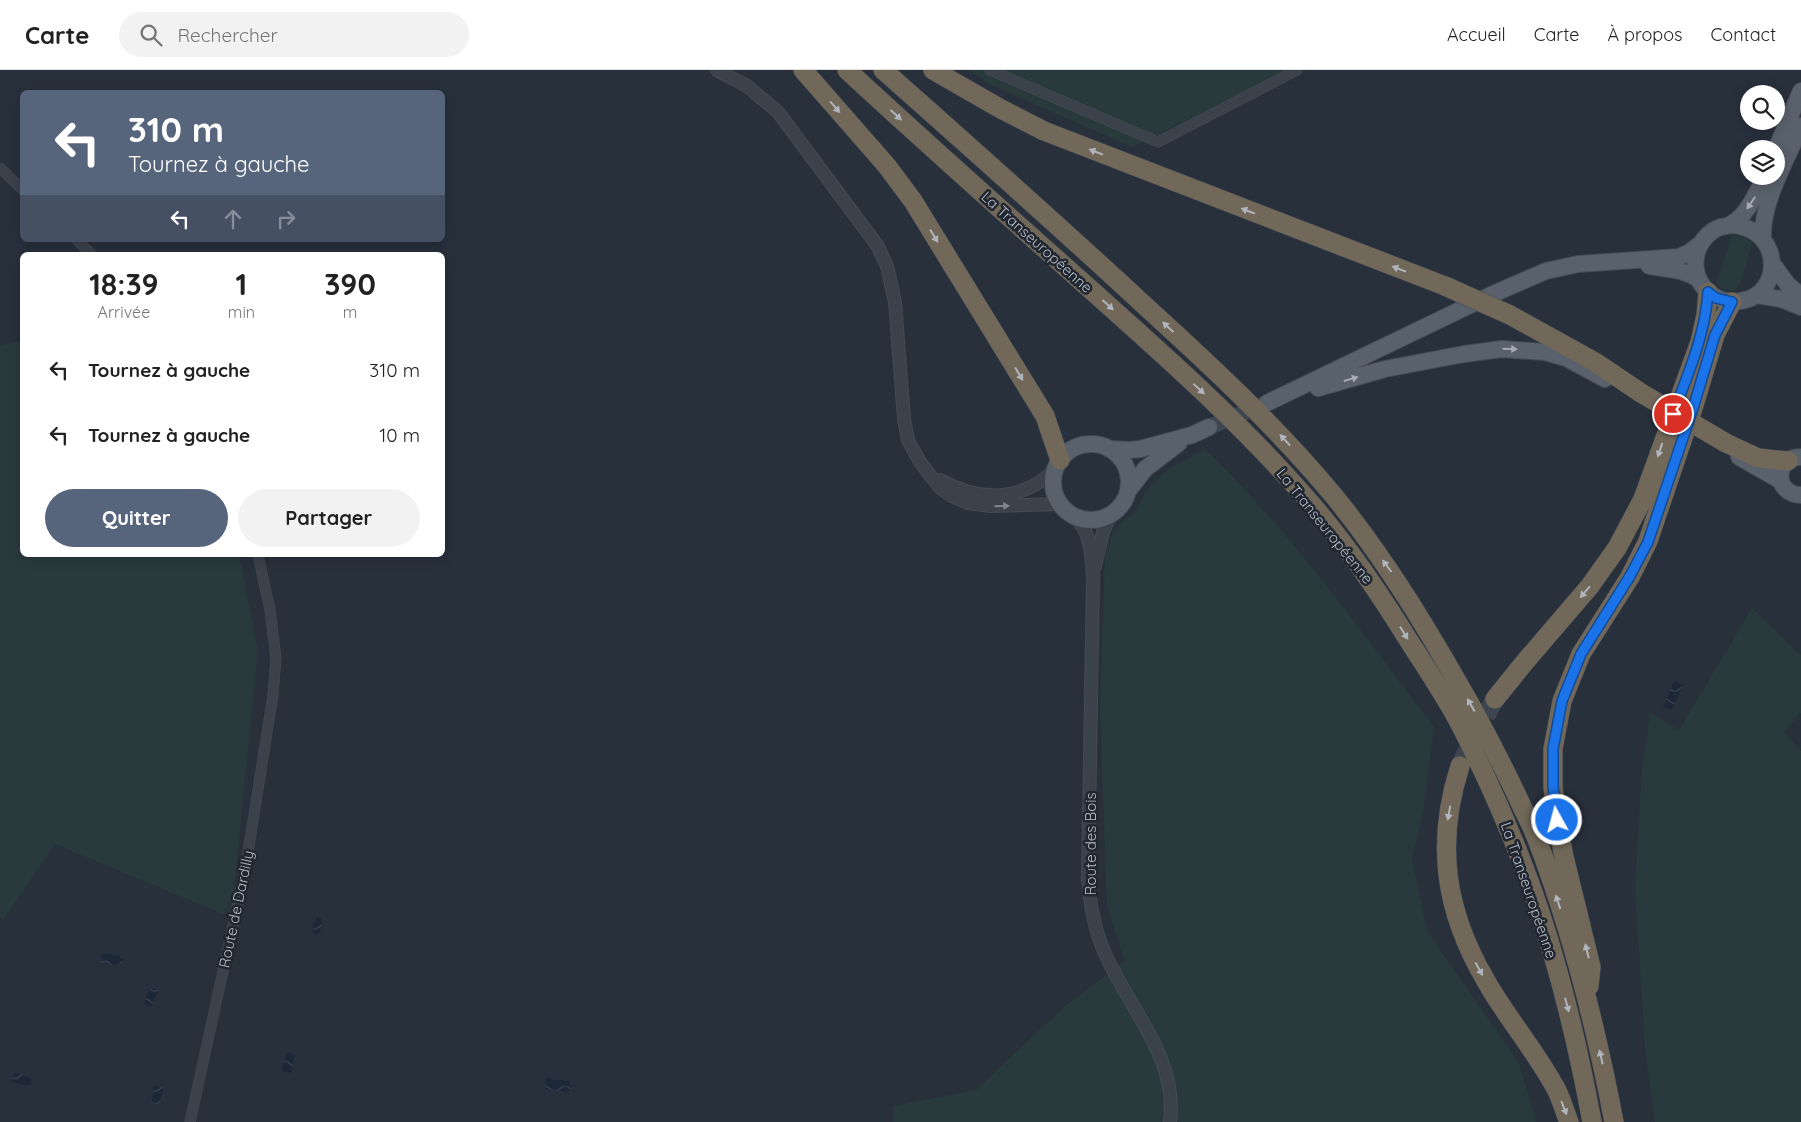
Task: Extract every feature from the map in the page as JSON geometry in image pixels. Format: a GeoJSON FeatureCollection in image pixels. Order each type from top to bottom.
{"type":"FeatureCollection","features":[{"type":"Feature","properties":{"kind":"highway"},"geometry":{"type":"LineString","coordinates":[[803,70],[887,166],[913,201],[1045,416],[1057,465]]}},
{"type":"Feature","properties":{"kind":"highway","name":"La Transeuropéenne"},"geometry":{"type":"LineString","coordinates":[[847,70],[1138,332],[1258,445],[1313,506],[1358,564],[1387,605],[1459,723],[1512,839],[1527,875],[1568,1008],[1592,1122]]}},
{"type":"Feature","properties":{"kind":"highway","name":"La Transeuropéenne"},"geometry":{"type":"LineString","coordinates":[[883,70],[1070,236],[1237,390],[1286,442],[1346,512],[1392,573],[1447,662],[1494,748],[1537,839],[1561,910],[1587,1000],[1614,1122]]}},
{"type":"Feature","properties":{"kind":"highway"},"geometry":{"type":"LineString","coordinates":[[932,70],[1001,109],[1044,130],[1445,286],[1510,315],[1595,362],[1640,395],[1724,446],[1758,458],[1797,458]]}},
{"type":"Feature","properties":{"kind":"highway"},"geometry":{"type":"LineString","coordinates":[[1495,699],[1590,586],[1617,548],[1643,499],[1700,342],[1706,315],[1704,286]]}},
{"type":"Feature","properties":{"kind":"highway"},"geometry":{"type":"LineString","coordinates":[[1587,1000],[1591,967],[1564,857],[1553,787],[1553,749],[1562,701],[1581,654],[1630,576],[1648,542],[1694,405],[1715,335],[1732,302]]}},
{"type":"Feature","properties":{"kind":"highway"},"geometry":{"type":"LineString","coordinates":[[1460,766],[1453,789],[1447,821],[1446,850],[1452,902],[1458,923],[1470,952],[1487,983],[1556,1087],[1569,1122]]}},
{"type":"Feature","properties":{"kind":"main road"},"geometry":{"type":"LineString","coordinates":[[1780,140],[1801,91]]}},
{"type":"Feature","properties":{"kind":"main road"},"geometry":{"type":"LineString","coordinates":[[1624,261],[1665,268],[1694,276],[1716,298],[1732,302],[1745,300],[1756,295],[1768,281],[1772,264],[1771,254],[1763,238],[1762,227],[1765,210],[1801,126]]}},
{"type":"Feature","properties":{"kind":"main road"},"geometry":{"type":"LineString","coordinates":[[1729,225],[1743,214],[1761,185]]}},
{"type":"Feature","properties":{"kind":"main road"},"geometry":{"type":"LineString","coordinates":[[1267,404],[1532,276],[1578,264],[1679,257],[1690,252],[1713,231],[1729,225],[1748,228],[1763,238]]}},
{"type":"Feature","properties":{"kind":"main road"},"geometry":{"type":"LineString","coordinates":[[1700,244],[1695,266],[1704,286]]}},
{"type":"Feature","properties":{"kind":"main road"},"geometry":{"type":"LineString","coordinates":[[1772,264],[1788,285],[1801,295]]}},
{"type":"Feature","properties":{"kind":"main road"},"geometry":{"type":"LineString","coordinates":[[1756,295],[1781,299],[1801,307]]}},
{"type":"Feature","properties":{"kind":"main road"},"geometry":{"type":"LineString","coordinates":[[1286,395],[1385,369],[1502,349],[1545,352],[1566,358],[1640,395]]}},
{"type":"Feature","properties":{"kind":"main road"},"geometry":{"type":"LineString","coordinates":[[1110,449],[1135,450],[1192,435],[1209,427]]}},
{"type":"Feature","properties":{"kind":"main road"},"geometry":{"type":"LineString","coordinates":[[1128,490],[1145,469],[1192,435]]}},
{"type":"Feature","properties":{"kind":"main road"},"geometry":{"type":"LineString","coordinates":[[1088,444],[1100,445],[1110,449],[1120,456],[1126,467],[1129,478],[1125,501],[1110,516],[1103,519],[1088,520],[1073,516],[1060,504],[1054,487],[1057,465],[1072,449],[1088,444]]}},
{"type":"Feature","properties":{"kind":"main road"},"geometry":{"type":"LineString","coordinates":[[1724,446],[1781,481]]}},
{"type":"Feature","properties":{"kind":"main road"},"geometry":{"type":"LineString","coordinates":[[1797,458],[1781,472],[1781,481],[1786,490],[1799,496]]}},
{"type":"Feature","properties":{"kind":"street"},"geometry":{"type":"LineString","coordinates":[[717,70],[747,86],[778,112],[877,245],[887,266],[894,302],[904,419],[907,433],[914,452],[940,488],[952,496],[968,502],[990,506],[1060,504]]}},
{"type":"Feature","properties":{"kind":"street"},"geometry":{"type":"LineString","coordinates":[[990,70],[1158,142],[1296,70]]}},
{"type":"Feature","properties":{"kind":"street"},"geometry":{"type":"LineString","coordinates":[[0,168],[20,187]]}},
{"type":"Feature","properties":{"kind":"street"},"geometry":{"type":"LineString","coordinates":[[79,242],[89,252]]}},
{"type":"Feature","properties":{"kind":"street"},"geometry":{"type":"LineString","coordinates":[[929,474],[952,486],[969,492],[997,496],[1022,491],[1038,484],[1057,465]]}},
{"type":"Feature","properties":{"kind":"street","name":"Route des Bois"},"geometry":{"type":"LineString","coordinates":[[1073,516],[1079,520],[1087,536],[1093,579],[1088,879],[1091,906],[1102,948],[1123,991],[1150,1033],[1160,1055],[1171,1110],[1170,1122]]}},
{"type":"Feature","properties":{"kind":"street","name":"Route des Bois"},"geometry":{"type":"LineString","coordinates":[[1093,579],[1101,542],[1110,516]]}},
{"type":"Feature","properties":{"kind":"street","name":"Route de Dardilly"},"geometry":{"type":"LineString","coordinates":[[190,1122],[245,871],[273,695],[276,658],[270,610],[258,557]]}},
{"type":"Feature","properties":{"kind":"shaded area"},"geometry":{"type":"Polygon","coordinates":[[[968,70],[1288,70],[1132,147],[993,86],[968,70]]]}},
{"type":"Feature","properties":{"kind":"shaded area"},"geometry":{"type":"Polygon","coordinates":[[[1732,236],[1743,237],[1752,243],[1743,276],[1736,290],[1725,289],[1716,284],[1732,236]]]}},
{"type":"Feature","properties":{"kind":"shaded area"},"geometry":{"type":"Polygon","coordinates":[[[20,342],[20,557],[239,557],[258,650],[233,897],[223,914],[55,844],[3,920],[0,917],[0,345],[20,342]]]}},
{"type":"Feature","properties":{"kind":"shaded area"},"geometry":{"type":"Polygon","coordinates":[[[1205,449],[1237,481],[1296,548],[1434,727],[1423,813],[1412,859],[1427,931],[1519,1063],[1536,1122],[894,1122],[893,1106],[976,1090],[1066,1005],[1125,961],[1107,906],[1100,708],[1105,555],[1114,529],[1137,510],[1145,492],[1165,471],[1205,449]]]}},
{"type":"Feature","properties":{"kind":"shaded area"},"geometry":{"type":"Polygon","coordinates":[[[1752,608],[1801,655],[1801,712],[1784,732],[1801,751],[1801,1122],[1655,1122],[1645,1048],[1635,889],[1642,771],[1650,713],[1679,730],[1752,608]]]}},
{"type":"Feature","properties":{"kind":"water"},"geometry":{"type":"Polygon","coordinates":[[[1674,681],[1683,685],[1672,710],[1663,707],[1674,681]]]}},
{"type":"Feature","properties":{"kind":"water"},"geometry":{"type":"Polygon","coordinates":[[[317,917],[322,920],[320,932],[316,935],[313,932],[313,924],[317,917]]]}},
{"type":"Feature","properties":{"kind":"water"},"geometry":{"type":"Polygon","coordinates":[[[102,953],[124,958],[122,964],[101,963],[102,953]]]}},
{"type":"Feature","properties":{"kind":"water"},"geometry":{"type":"Polygon","coordinates":[[[151,988],[157,989],[158,992],[151,1007],[143,1003],[151,988]]]}},
{"type":"Feature","properties":{"kind":"water"},"geometry":{"type":"Polygon","coordinates":[[[289,1052],[295,1055],[291,1073],[282,1071],[286,1053],[289,1052]]]}},
{"type":"Feature","properties":{"kind":"water"},"geometry":{"type":"Polygon","coordinates":[[[15,1073],[32,1078],[29,1086],[12,1082],[11,1077],[15,1073]]]}},
{"type":"Feature","properties":{"kind":"water"},"geometry":{"type":"Polygon","coordinates":[[[546,1078],[569,1081],[571,1087],[568,1092],[545,1089],[546,1078]]]}},
{"type":"Feature","properties":{"kind":"water"},"geometry":{"type":"Polygon","coordinates":[[[153,1085],[164,1088],[159,1105],[151,1103],[154,1091],[152,1089],[153,1085]]]}},
{"type":"Feature","properties":{"kind":"tunnel"},"geometry":{"type":"LineString","coordinates":[[1209,427],[1265,404]]}},
{"type":"Feature","properties":{"kind":"tunnel"},"geometry":{"type":"LineString","coordinates":[[1460,766],[1495,699]]}},
{"type":"Feature","properties":{"kind":"route"},"geometry":{"type":"LineString","coordinates":[[1557,820],[1553,787],[1553,749],[1562,701],[1581,654],[1630,576],[1648,542],[1694,405],[1706,360],[1715,335],[1732,302],[1716,298],[1708,292],[1706,315],[1700,342],[1673,414]]}}]}
